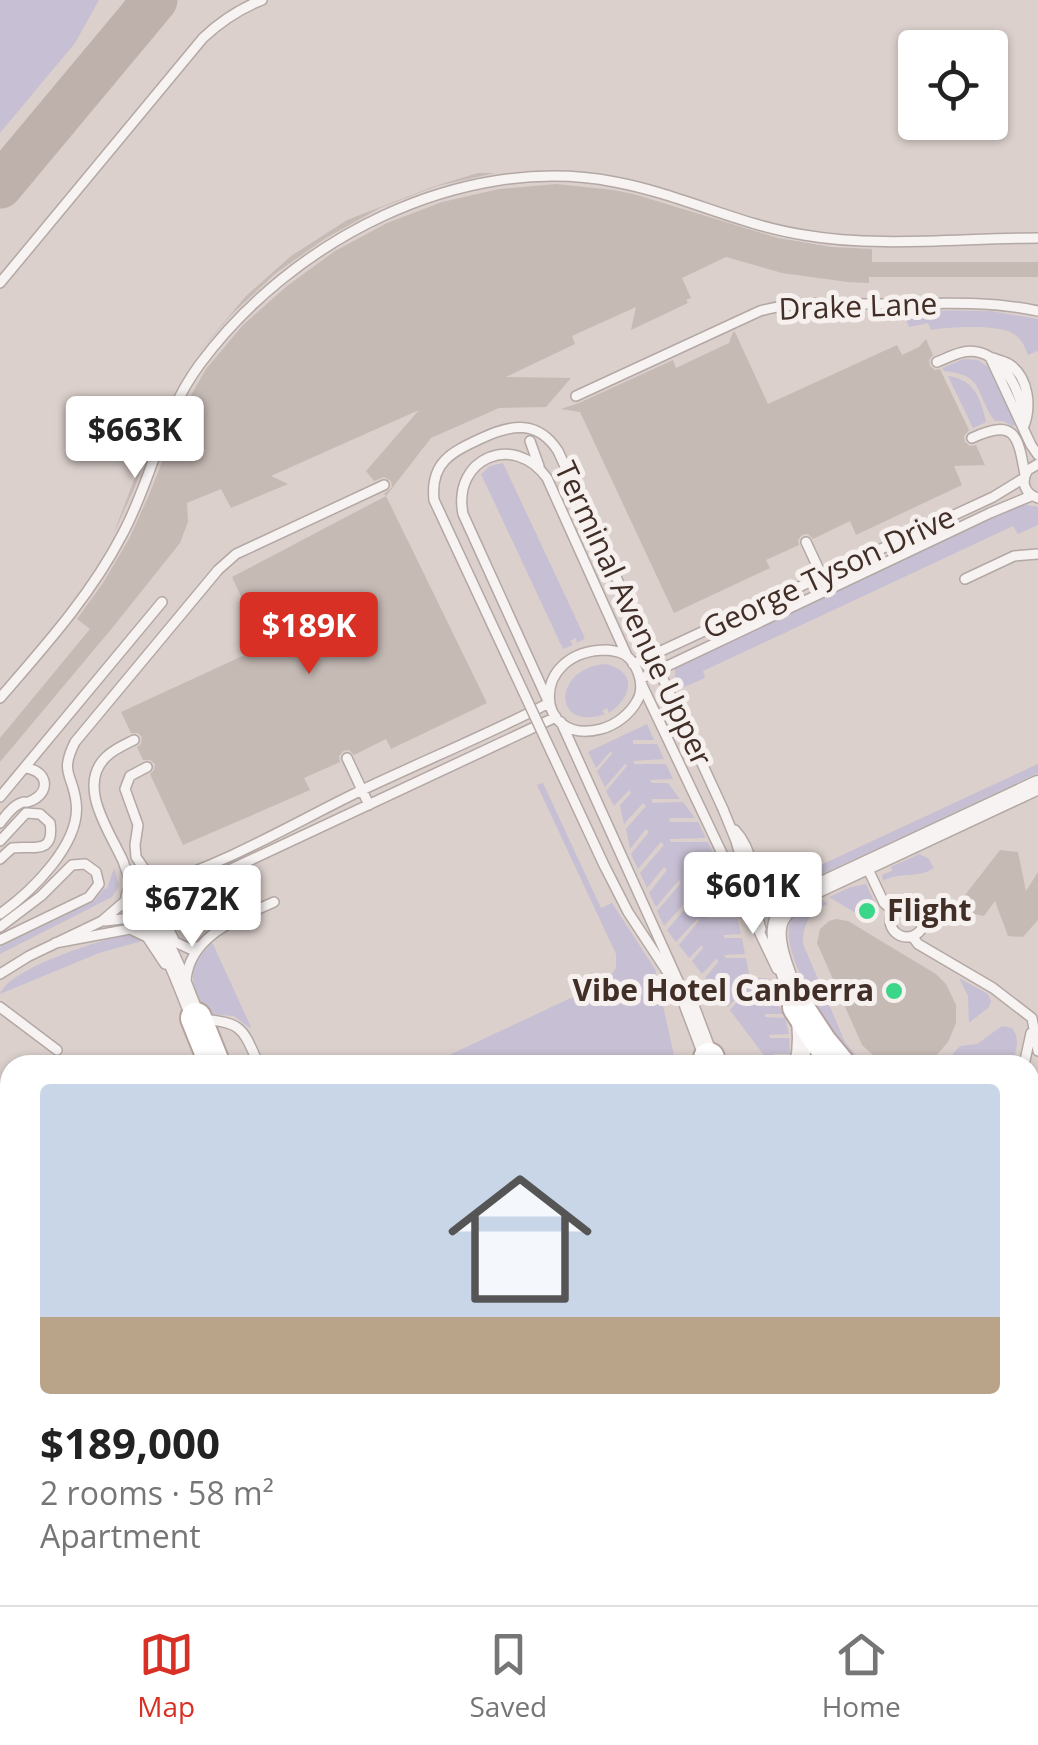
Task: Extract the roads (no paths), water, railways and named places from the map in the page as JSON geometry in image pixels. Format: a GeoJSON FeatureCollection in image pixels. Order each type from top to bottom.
{"type":"FeatureCollection","features":[{"type":"Feature","properties":{"kind":"main road"},"geometry":{"type":"LineString","coordinates":[[798,1006],[820,1055]]}},
{"type":"Feature","properties":{"kind":"main road"},"geometry":{"type":"LineString","coordinates":[[798,1006],[832,1055]]}},
{"type":"Feature","properties":{"kind":"main road"},"geometry":{"type":"LineString","coordinates":[[194,1012],[211,1055]]}},
{"type":"Feature","properties":{"kind":"street"},"geometry":{"type":"LineString","coordinates":[[800,1055],[798,1006],[777,929],[786,909],[807,893],[1038,785]]}},
{"type":"Feature","properties":{"kind":"street"},"geometry":{"type":"LineString","coordinates":[[141,918],[155,918],[166,908],[165,892],[156,884],[143,883],[131,894],[132,908],[141,918],[152,926],[161,940],[194,1012]]}},
{"type":"Feature","properties":{"kind":"street"},"geometry":{"type":"LineString","coordinates":[[689,1005],[708,1055]]}},
{"type":"Feature","properties":{"kind":"lane"},"geometry":{"type":"LineString","coordinates":[[0,283],[203,38],[222,21],[262,0]]}},
{"type":"Feature","properties":{"kind":"lane"},"geometry":{"type":"LineString","coordinates":[[0,698],[75,608],[122,536],[166,422],[199,365],[237,319],[295,266],[330,243],[391,213],[438,194],[494,182],[594,178],[642,188],[753,224],[806,236],[868,240],[1038,238]]}},
{"type":"Feature","properties":{"kind":"lane","name":"Drake Lane"},"geometry":{"type":"LineString","coordinates":[[576,396],[777,306],[983,303],[1038,310]]}},
{"type":"Feature","properties":{"kind":"lane"},"geometry":{"type":"LineString","coordinates":[[937,362],[967,350],[1011,366],[1030,403],[1024,428]]}},
{"type":"Feature","properties":{"kind":"lane"},"geometry":{"type":"LineString","coordinates":[[990,358],[1038,455]]}},
{"type":"Feature","properties":{"kind":"lane","name":"Terminal Avenue Upper"},"geometry":{"type":"LineString","coordinates":[[689,1005],[636,926],[604,865],[434,500],[438,469],[449,456],[502,430],[518,427],[540,433],[555,446],[729,825]]}},
{"type":"Feature","properties":{"kind":"lane"},"geometry":{"type":"LineString","coordinates":[[972,438],[995,428],[1011,433],[1020,448],[1024,486],[1035,497]]}},
{"type":"Feature","properties":{"kind":"lane"},"geometry":{"type":"LineString","coordinates":[[530,441],[774,964],[798,1006]]}},
{"type":"Feature","properties":{"kind":"lane"},"geometry":{"type":"LineString","coordinates":[[540,468],[518,455],[487,458],[468,474],[464,484],[461,501],[466,522],[689,1005]]}},
{"type":"Feature","properties":{"kind":"lane","name":"George Tyson Drive"},"geometry":{"type":"LineString","coordinates":[[630,660],[822,577],[1001,493],[1038,464]]}},
{"type":"Feature","properties":{"kind":"lane"},"geometry":{"type":"LineString","coordinates":[[0,914],[44,873],[74,831],[77,806],[68,768],[75,742],[225,562],[384,485]]}},
{"type":"Feature","properties":{"kind":"lane","name":"George Tyson Drive"},"geometry":{"type":"LineString","coordinates":[[640,681],[990,512],[1035,497]]}},
{"type":"Feature","properties":{"kind":"lane"},"geometry":{"type":"LineString","coordinates":[[806,542],[828,589]]}},
{"type":"Feature","properties":{"kind":"lane"},"geometry":{"type":"LineString","coordinates":[[965,579],[1022,554],[1038,554]]}},
{"type":"Feature","properties":{"kind":"lane"},"geometry":{"type":"LineString","coordinates":[[0,797],[162,602]]}},
{"type":"Feature","properties":{"kind":"lane"},"geometry":{"type":"LineString","coordinates":[[549,702],[556,673],[583,653],[603,650],[630,660]]}},
{"type":"Feature","properties":{"kind":"lane"},"geometry":{"type":"LineString","coordinates":[[558,720],[573,729],[602,729],[625,716],[637,702],[640,681]]}},
{"type":"Feature","properties":{"kind":"lane"},"geometry":{"type":"LineString","coordinates":[[147,767],[130,776],[125,789],[138,825],[138,860],[156,884],[199,869],[549,702]]}},
{"type":"Feature","properties":{"kind":"lane"},"geometry":{"type":"LineString","coordinates":[[204,943],[190,949],[175,942],[167,926],[166,908],[193,888],[558,720]]}},
{"type":"Feature","properties":{"kind":"lane"},"geometry":{"type":"LineString","coordinates":[[0,974],[102,921],[131,894],[128,872],[98,806],[94,785],[104,758],[134,740]]}},
{"type":"Feature","properties":{"kind":"lane"},"geometry":{"type":"LineString","coordinates":[[347,758],[369,805]]}},
{"type":"Feature","properties":{"kind":"lane"},"geometry":{"type":"LineString","coordinates":[[0,824],[15,807],[38,797],[42,790],[41,773],[24,768]]}},
{"type":"Feature","properties":{"kind":"lane"},"geometry":{"type":"LineString","coordinates":[[0,842],[30,812],[42,815],[51,826],[50,839],[42,847],[12,848],[0,859]]}},
{"type":"Feature","properties":{"kind":"lane"},"geometry":{"type":"LineString","coordinates":[[729,825],[774,964]]}},
{"type":"Feature","properties":{"kind":"lane"},"geometry":{"type":"LineString","coordinates":[[729,825],[744,842],[755,876],[763,886],[776,894],[807,893]]}},
{"type":"Feature","properties":{"kind":"lane"},"geometry":{"type":"LineString","coordinates":[[0,928],[41,896],[68,867],[85,864],[96,872],[99,884],[89,897],[0,940]]}},
{"type":"Feature","properties":{"kind":"lane"},"geometry":{"type":"LineString","coordinates":[[866,866],[884,902],[893,911]]}},
{"type":"Feature","properties":{"kind":"lane"},"geometry":{"type":"LineString","coordinates":[[194,1012],[186,980],[196,952],[217,930],[274,902]]}},
{"type":"Feature","properties":{"kind":"lane"},"geometry":{"type":"LineString","coordinates":[[908,903],[916,905],[924,917],[920,932],[902,936],[894,930],[890,920],[893,911],[908,903]]}},
{"type":"Feature","properties":{"kind":"lane"},"geometry":{"type":"LineString","coordinates":[[102,921],[141,918]]}},
{"type":"Feature","properties":{"kind":"lane"},"geometry":{"type":"LineString","coordinates":[[56,943],[124,929],[139,932],[151,941],[194,1012],[234,1024],[255,1055]]}},
{"type":"Feature","properties":{"kind":"lane"},"geometry":{"type":"LineString","coordinates":[[912,936],[1032,1018],[1026,1055]]}},
{"type":"Feature","properties":{"kind":"lane"},"geometry":{"type":"LineString","coordinates":[[0,1007],[57,1050]]}},
{"type":"Feature","properties":{"kind":"lane"},"geometry":{"type":"LineString","coordinates":[[1032,1026],[1038,1053]]}},
{"type":"Feature","properties":{"kind":"place","name":"Flight"},"geometry":{"type":"Point","coordinates":[867,911]}},
{"type":"Feature","properties":{"kind":"place","name":"Vibe Hotel Canberra"},"geometry":{"type":"Point","coordinates":[894,991]}}]}
